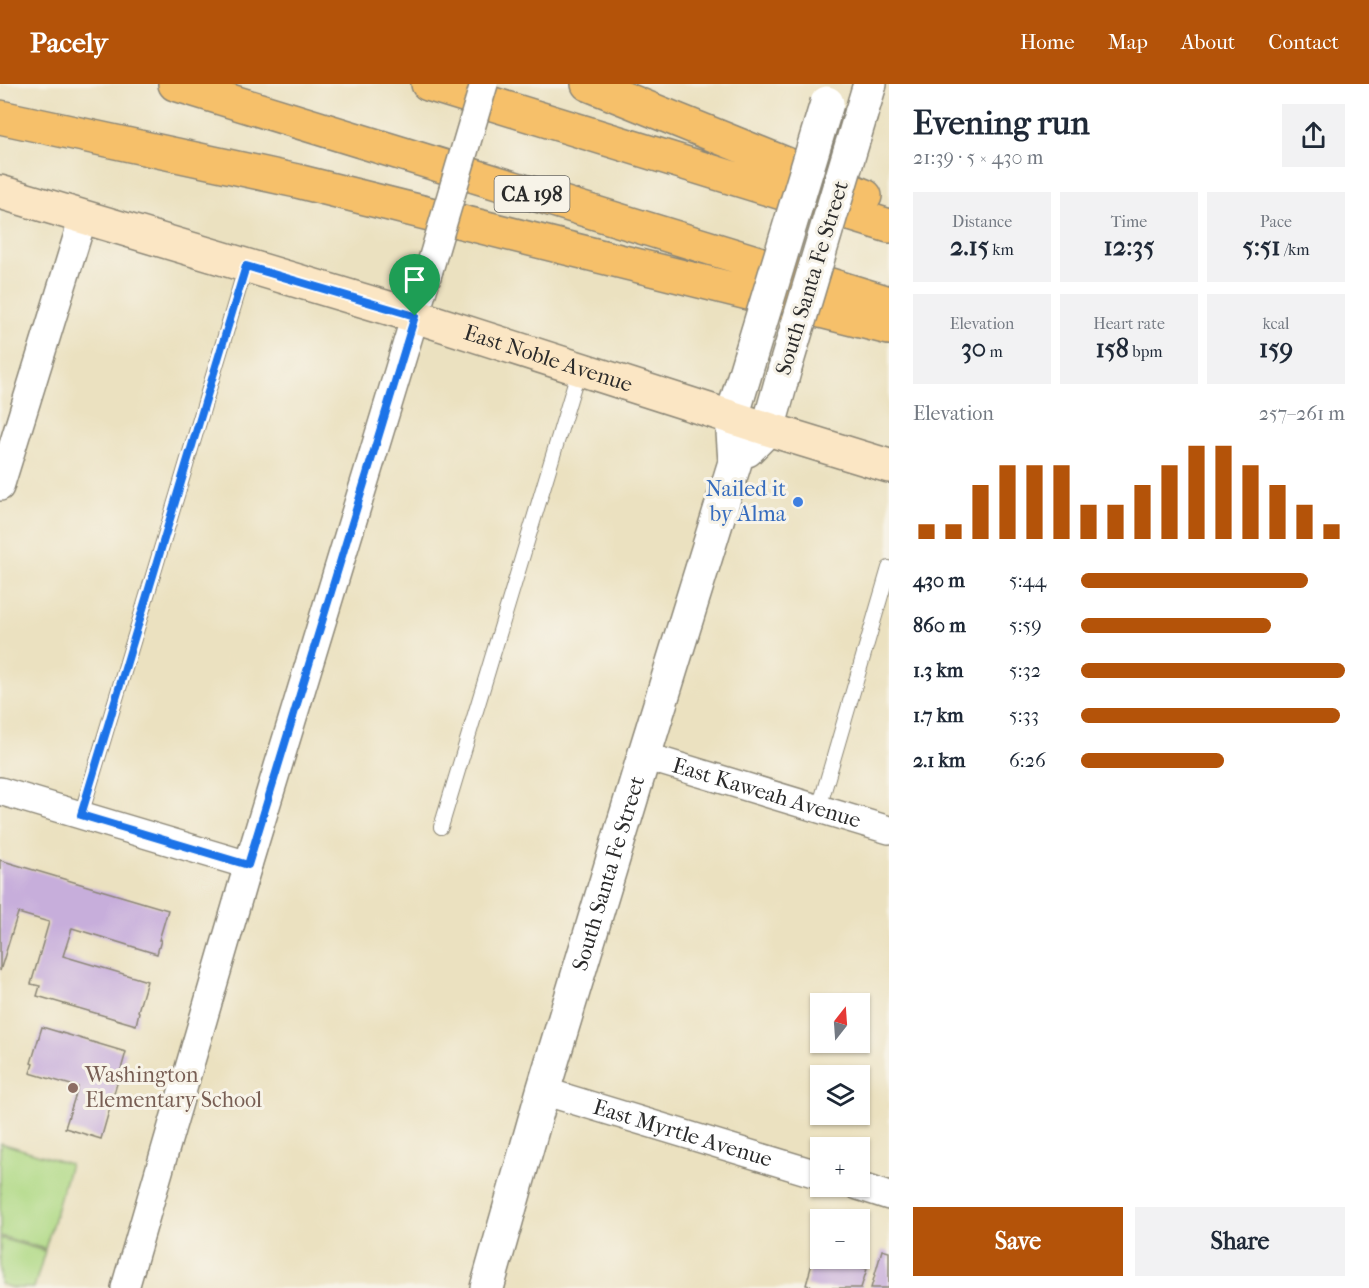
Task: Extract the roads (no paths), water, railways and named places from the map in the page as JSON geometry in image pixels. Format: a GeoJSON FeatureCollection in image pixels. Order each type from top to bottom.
{"type":"FeatureCollection","features":[{"type":"Feature","properties":{"kind":"highway","name":"CA 198"},"geometry":{"type":"LineString","coordinates":[[176,84],[889,303]]}},
{"type":"Feature","properties":{"kind":"highway"},"geometry":{"type":"LineString","coordinates":[[428,84],[889,226]]}},
{"type":"Feature","properties":{"kind":"highway"},"geometry":{"type":"LineString","coordinates":[[588,84],[889,205]]}},
{"type":"Feature","properties":{"kind":"highway"},"geometry":{"type":"LineString","coordinates":[[0,117],[297,181],[889,328]]}},
{"type":"Feature","properties":{"kind":"main road","name":"East Noble Avenue"},"geometry":{"type":"LineString","coordinates":[[0,192],[415,316],[889,466]]}},
{"type":"Feature","properties":{"kind":"street"},"geometry":{"type":"LineString","coordinates":[[125,1288],[248,865],[484,84]]}},
{"type":"Feature","properties":{"kind":"street","name":"South Santa Fe Street"},"geometry":{"type":"LineString","coordinates":[[487,1288],[543,1091],[735,462],[732,417],[830,94]]}},
{"type":"Feature","properties":{"kind":"street","name":"South Santa Fe Street"},"geometry":{"type":"LineString","coordinates":[[735,462],[768,429],[866,99]]}},
{"type":"Feature","properties":{"kind":"street"},"geometry":{"type":"LineString","coordinates":[[0,487],[83,218]]}},
{"type":"Feature","properties":{"kind":"street","name":"East Kaweah Avenue"},"geometry":{"type":"LineString","coordinates":[[644,756],[889,830]]}},
{"type":"Feature","properties":{"kind":"street"},"geometry":{"type":"LineString","coordinates":[[0,790],[248,865]]}},
{"type":"Feature","properties":{"kind":"street","name":"East Myrtle Avenue"},"geometry":{"type":"LineString","coordinates":[[543,1091],[810,1172]]}},
{"type":"Feature","properties":{"kind":"street"},"geometry":{"type":"LineString","coordinates":[[870,1190],[889,1196]]}},
{"type":"Feature","properties":{"kind":"lane"},"geometry":{"type":"LineString","coordinates":[[81,815],[246,266]]}},
{"type":"Feature","properties":{"kind":"lane"},"geometry":{"type":"LineString","coordinates":[[441,827],[579,369]]}},
{"type":"Feature","properties":{"kind":"lane"},"geometry":{"type":"LineString","coordinates":[[819,808],[889,567]]}},
{"type":"Feature","properties":{"kind":"place","name":"Nailed it by Alma"},"geometry":{"type":"Point","coordinates":[798,502]}},
{"type":"Feature","properties":{"kind":"place","name":"Washington Elementary School"},"geometry":{"type":"Point","coordinates":[73,1088]}}]}
